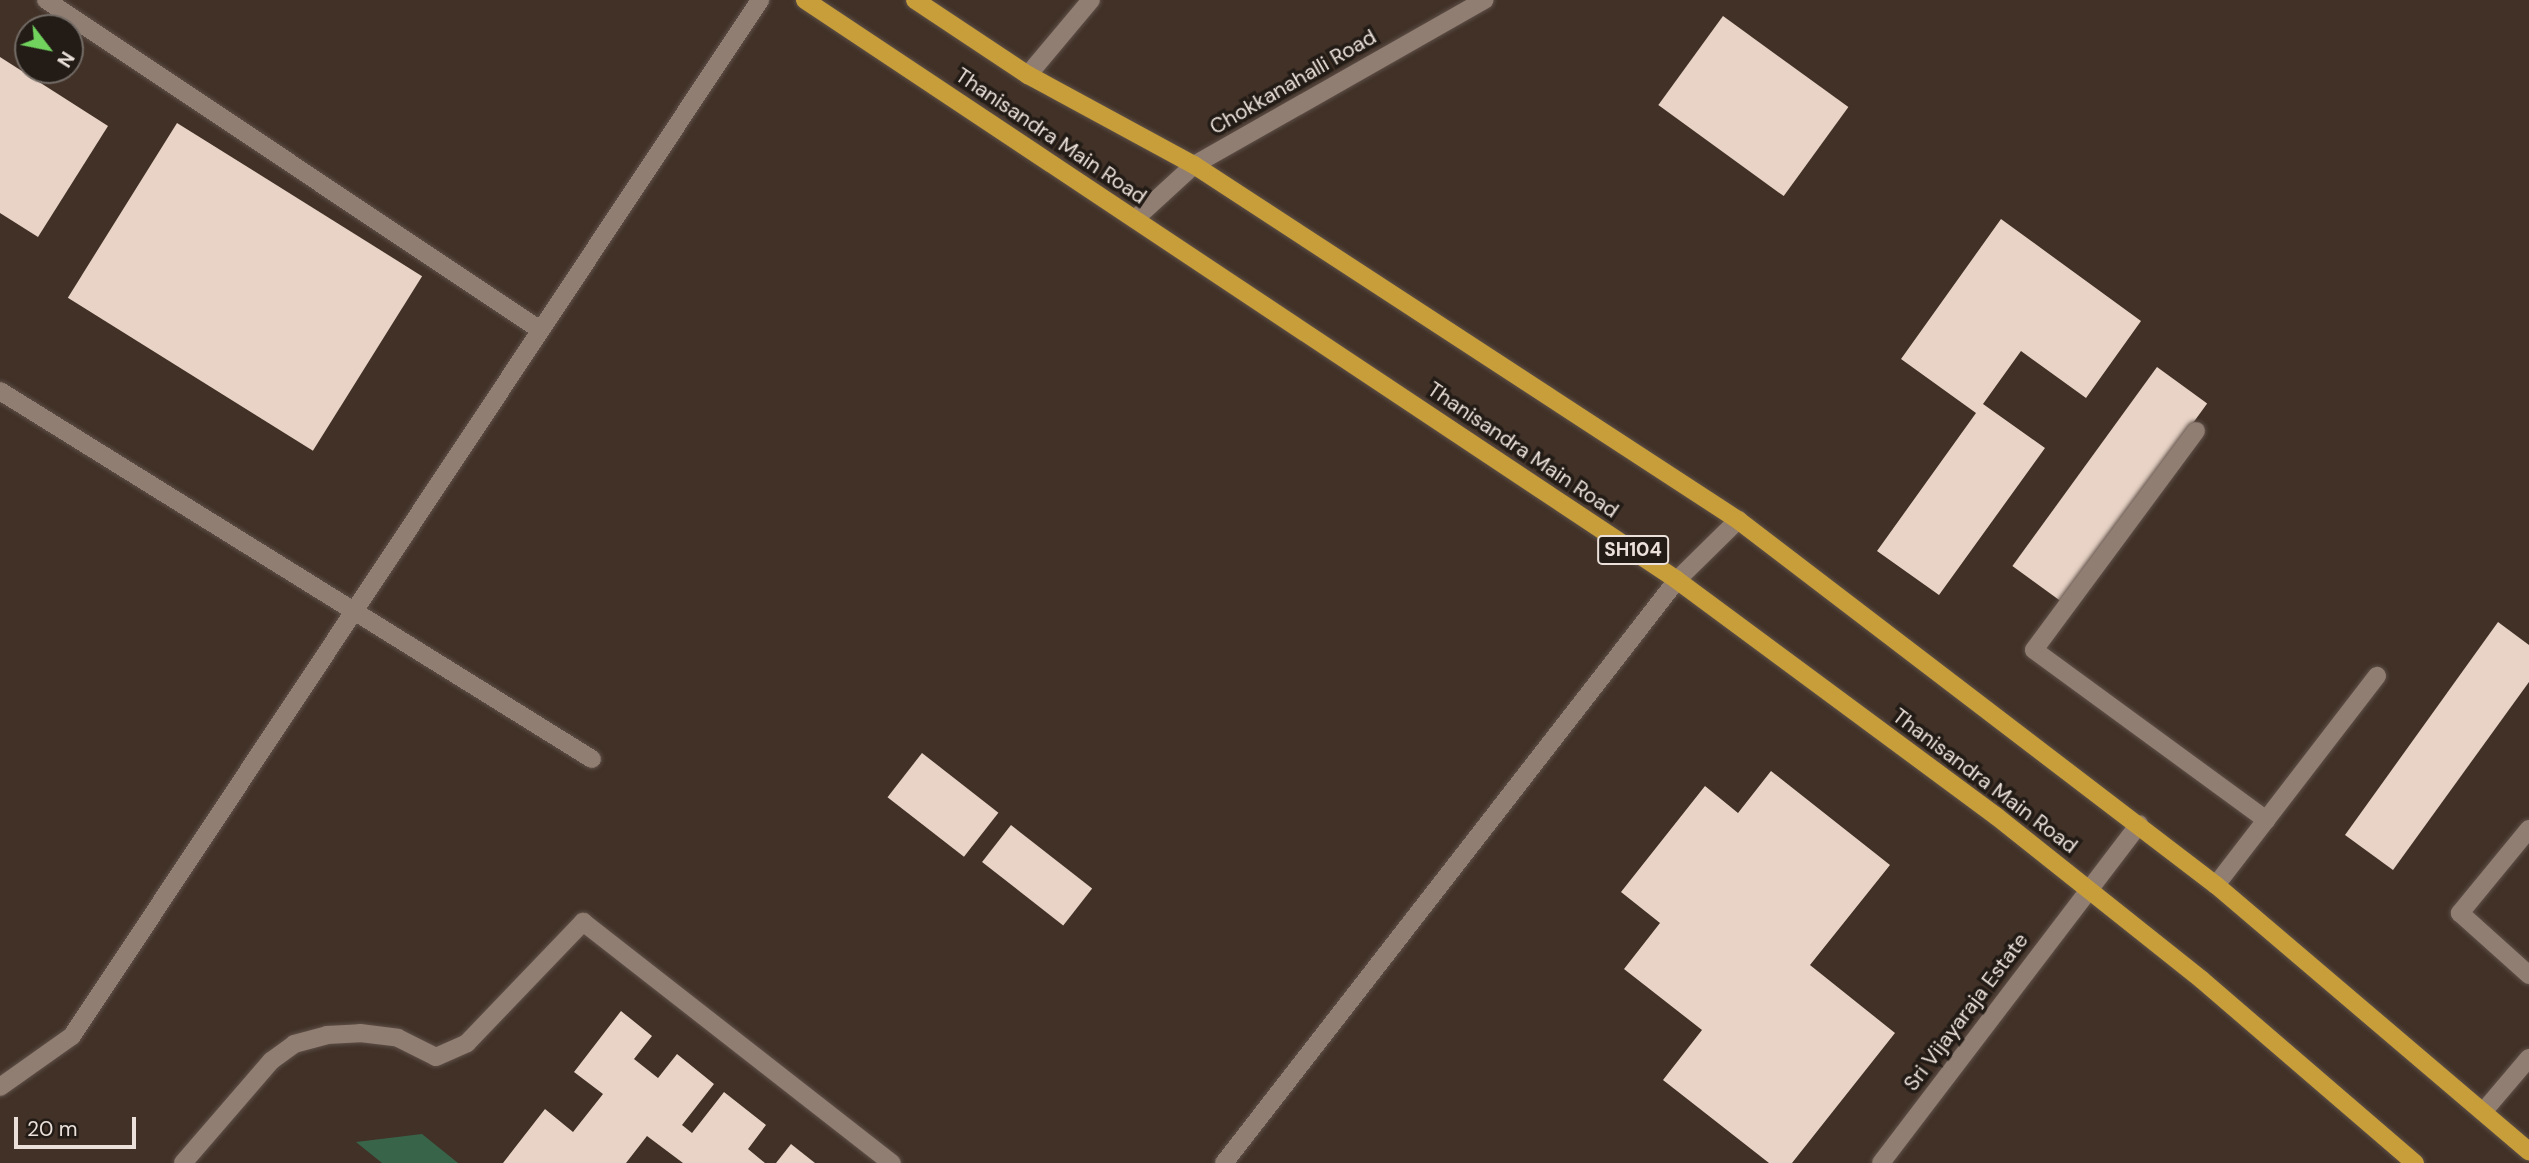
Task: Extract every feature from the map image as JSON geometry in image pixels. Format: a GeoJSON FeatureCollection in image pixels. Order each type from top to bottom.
{"type":"FeatureCollection","features":[{"type":"Feature","properties":{"kind":"main road","name":"Thanisandra Main Road"},"geometry":{"type":"LineString","coordinates":[[805,0],[1677,580],[2087,888],[2202,980],[2415,1163]]}},
{"type":"Feature","properties":{"kind":"main road","name":"Thanisandra Main Road"},"geometry":{"type":"LineString","coordinates":[[915,0],[1028,75],[1194,164],[1738,520],[2216,885],[2529,1151]]}},
{"type":"Feature","properties":{"kind":"street"},"geometry":{"type":"LineString","coordinates":[[46,0],[540,330]]}},
{"type":"Feature","properties":{"kind":"street"},"geometry":{"type":"LineString","coordinates":[[0,1087],[72,1036],[760,0]]}},
{"type":"Feature","properties":{"kind":"street"},"geometry":{"type":"LineString","coordinates":[[1028,75],[1091,0]]}},
{"type":"Feature","properties":{"kind":"street","name":"Chokkanahalli Road"},"geometry":{"type":"LineString","coordinates":[[1135,219],[1194,164],[1484,0]]}},
{"type":"Feature","properties":{"kind":"street"},"geometry":{"type":"LineString","coordinates":[[0,391],[592,758]]}},
{"type":"Feature","properties":{"kind":"street"},"geometry":{"type":"LineString","coordinates":[[2196,431],[2034,650],[2266,820]]}},
{"type":"Feature","properties":{"kind":"street"},"geometry":{"type":"LineString","coordinates":[[1224,1163],[1677,580],[1738,520]]}},
{"type":"Feature","properties":{"kind":"street"},"geometry":{"type":"LineString","coordinates":[[2216,885],[2377,676]]}},
{"type":"Feature","properties":{"kind":"street","name":"Sri Vijayaraja Estate"},"geometry":{"type":"LineString","coordinates":[[1881,1163],[2087,888],[2139,824]]}},
{"type":"Feature","properties":{"kind":"street"},"geometry":{"type":"LineString","coordinates":[[2529,829],[2460,913],[2529,975]]}},
{"type":"Feature","properties":{"kind":"street"},"geometry":{"type":"LineString","coordinates":[[183,1163],[271,1061],[294,1044],[327,1035],[360,1033],[398,1038],[436,1057],[467,1043],[583,922],[891,1163]]}},
{"type":"Feature","properties":{"kind":"street"},"geometry":{"type":"LineString","coordinates":[[2483,1112],[2529,1058]]}},
{"type":"Feature","properties":{"kind":"green space"},"geometry":{"type":"Polygon","coordinates":[[[422,1134],[458,1163],[382,1163],[356,1142],[422,1134]]]}},
{"type":"Feature","properties":{"kind":"building"},"geometry":{"type":"Polygon","coordinates":[[[1723,16],[1848,107],[1784,196],[1658,105],[1723,16]]]}},
{"type":"Feature","properties":{"kind":"building"},"geometry":{"type":"Polygon","coordinates":[[[0,57],[14,66],[14,84],[42,84],[108,126],[38,237],[0,213],[0,57]]]}},
{"type":"Feature","properties":{"kind":"building"},"geometry":{"type":"Polygon","coordinates":[[[177,123],[422,276],[313,451],[68,298],[177,123]]]}},
{"type":"Feature","properties":{"kind":"building"},"geometry":{"type":"Polygon","coordinates":[[[2001,219],[2141,321],[2086,398],[2021,351],[1983,404],[2045,448],[1939,595],[1877,551],[1976,413],[1901,359],[2001,219]]]}},
{"type":"Feature","properties":{"kind":"building"},"geometry":{"type":"Polygon","coordinates":[[[2157,367],[2207,403],[2063,602],[2012,566],[2157,367]]]}},
{"type":"Feature","properties":{"kind":"building"},"geometry":{"type":"Polygon","coordinates":[[[2498,622],[2529,645],[2529,682],[2393,870],[2345,835],[2498,622]]]}},
{"type":"Feature","properties":{"kind":"building"},"geometry":{"type":"Polygon","coordinates":[[[922,753],[998,813],[964,857],[888,797],[922,753]]]}},
{"type":"Feature","properties":{"kind":"building"},"geometry":{"type":"Polygon","coordinates":[[[1771,771],[1890,865],[1810,965],[1895,1033],[1792,1163],[1769,1163],[1663,1080],[1702,1030],[1624,969],[1660,923],[1621,892],[1705,786],[1738,813],[1771,771]]]}},
{"type":"Feature","properties":{"kind":"building"},"geometry":{"type":"Polygon","coordinates":[[[1011,825],[1092,888],[1063,925],[982,862],[1011,825]]]}},
{"type":"Feature","properties":{"kind":"building"},"geometry":{"type":"Polygon","coordinates":[[[621,1011],[652,1036],[634,1059],[658,1078],[677,1054],[714,1084],[682,1125],[692,1133],[724,1092],[766,1125],[748,1149],[765,1163],[683,1163],[647,1136],[626,1163],[503,1163],[545,1109],[573,1132],[603,1094],[574,1072],[621,1011]]]}},
{"type":"Feature","properties":{"kind":"building"},"geometry":{"type":"Polygon","coordinates":[[[791,1144],[815,1163],[776,1163],[791,1144]]]}}]}
